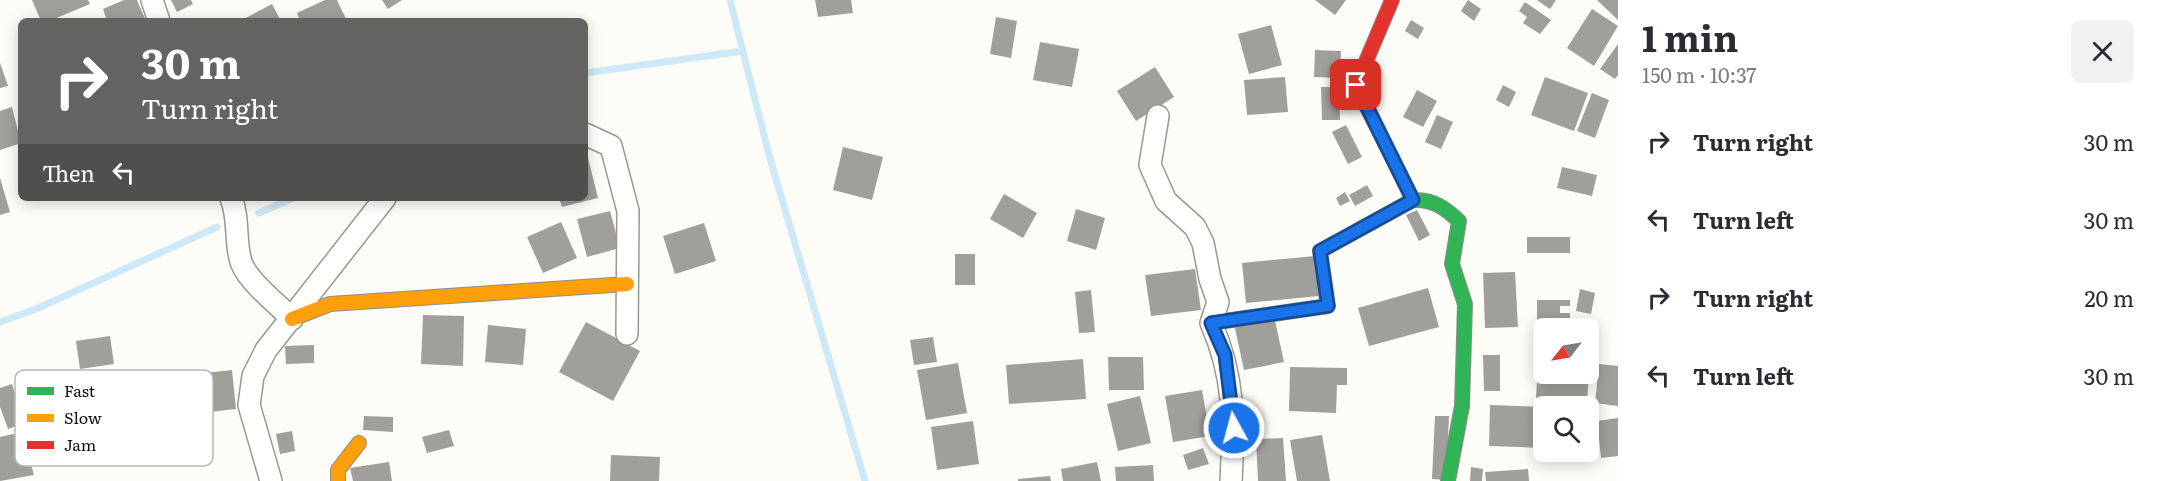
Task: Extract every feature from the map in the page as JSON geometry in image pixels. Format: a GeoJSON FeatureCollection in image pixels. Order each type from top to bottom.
{"type":"FeatureCollection","features":[{"type":"Feature","properties":{"kind":"street"},"geometry":{"type":"LineString","coordinates":[[152,0],[158,18]]}},
{"type":"Feature","properties":{"kind":"street"},"geometry":{"type":"LineString","coordinates":[[1392,0],[1356,85],[1413,200]]}},
{"type":"Feature","properties":{"kind":"street"},"geometry":{"type":"LineString","coordinates":[[1158,116],[1150,165],[1166,201],[1195,227],[1203,243],[1210,279],[1218,302],[1211,323],[1225,355],[1234,428],[1231,481]]}},
{"type":"Feature","properties":{"kind":"street"},"geometry":{"type":"LineString","coordinates":[[588,136],[611,147],[628,211],[627,334]]}},
{"type":"Feature","properties":{"kind":"street"},"geometry":{"type":"LineString","coordinates":[[1211,323],[1328,306],[1320,251],[1413,200],[1429,199],[1459,221],[1452,264],[1465,304],[1462,406],[1448,481]]}},
{"type":"Feature","properties":{"kind":"street"},"geometry":{"type":"LineString","coordinates":[[232,201],[235,207],[240,260],[248,276],[291,319]]}},
{"type":"Feature","properties":{"kind":"street"},"geometry":{"type":"LineString","coordinates":[[271,481],[249,405],[253,376],[266,350],[382,201]]}},
{"type":"Feature","properties":{"kind":"street"},"geometry":{"type":"LineString","coordinates":[[291,319],[330,304],[627,284]]}},
{"type":"Feature","properties":{"kind":"street"},"geometry":{"type":"LineString","coordinates":[[338,481],[338,470],[359,443]]}},
{"type":"Feature","properties":{"kind":"building"},"geometry":{"type":"Polygon","coordinates":[[[32,0],[88,0],[90,4],[56,18],[40,18],[32,0]]]}},
{"type":"Feature","properties":{"kind":"building"},"geometry":{"type":"Polygon","coordinates":[[[124,0],[137,0],[145,18],[106,18],[103,9],[124,0]]]}},
{"type":"Feature","properties":{"kind":"building"},"geometry":{"type":"Polygon","coordinates":[[[171,0],[191,0],[193,4],[177,12],[171,0]]]}},
{"type":"Feature","properties":{"kind":"building"},"geometry":{"type":"Polygon","coordinates":[[[325,0],[337,0],[346,18],[299,18],[297,13],[325,0]]]}},
{"type":"Feature","properties":{"kind":"building"},"geometry":{"type":"Polygon","coordinates":[[[382,0],[402,0],[388,9],[382,0]]]}},
{"type":"Feature","properties":{"kind":"building"},"geometry":{"type":"Polygon","coordinates":[[[815,0],[851,0],[853,13],[818,17],[815,0]]]}},
{"type":"Feature","properties":{"kind":"building"},"geometry":{"type":"Polygon","coordinates":[[[1315,0],[1346,0],[1335,15],[1315,0]]]}},
{"type":"Feature","properties":{"kind":"building"},"geometry":{"type":"Polygon","coordinates":[[[1468,0],[1481,9],[1474,21],[1461,11],[1468,0]]]}},
{"type":"Feature","properties":{"kind":"building"},"geometry":{"type":"Polygon","coordinates":[[[1537,0],[1556,0],[1550,9],[1537,0]]]}},
{"type":"Feature","properties":{"kind":"building"},"geometry":{"type":"Polygon","coordinates":[[[1597,0],[1618,0],[1618,20],[1597,0]]]}},
{"type":"Feature","properties":{"kind":"building"},"geometry":{"type":"Polygon","coordinates":[[[1525,2],[1551,20],[1540,34],[1523,23],[1527,17],[1519,11],[1525,2]]]}},
{"type":"Feature","properties":{"kind":"building"},"geometry":{"type":"Polygon","coordinates":[[[272,4],[279,18],[246,18],[272,4]]]}},
{"type":"Feature","properties":{"kind":"building"},"geometry":{"type":"Polygon","coordinates":[[[1592,9],[1618,26],[1594,66],[1567,48],[1592,9]]]}},
{"type":"Feature","properties":{"kind":"building"},"geometry":{"type":"Polygon","coordinates":[[[996,17],[1017,21],[1011,58],[990,54],[996,17]]]}},
{"type":"Feature","properties":{"kind":"building"},"geometry":{"type":"Polygon","coordinates":[[[1411,20],[1424,28],[1418,39],[1405,31],[1411,20]]]}},
{"type":"Feature","properties":{"kind":"building"},"geometry":{"type":"Polygon","coordinates":[[[1271,25],[1282,65],[1249,74],[1238,34],[1271,25]]]}},
{"type":"Feature","properties":{"kind":"building"},"geometry":{"type":"Polygon","coordinates":[[[1040,42],[1079,49],[1072,87],[1033,80],[1040,42]]]}},
{"type":"Feature","properties":{"kind":"building"},"geometry":{"type":"Polygon","coordinates":[[[1618,44],[1618,75],[1615,79],[1600,69],[1618,44]]]}},
{"type":"Feature","properties":{"kind":"building"},"geometry":{"type":"Polygon","coordinates":[[[1315,50],[1341,51],[1340,78],[1314,77],[1315,50]]]}},
{"type":"Feature","properties":{"kind":"building"},"geometry":{"type":"Polygon","coordinates":[[[0,63],[8,86],[0,88],[0,63]]]}},
{"type":"Feature","properties":{"kind":"building"},"geometry":{"type":"Polygon","coordinates":[[[1155,67],[1174,97],[1136,121],[1117,91],[1155,67]]]}},
{"type":"Feature","properties":{"kind":"building"},"geometry":{"type":"Polygon","coordinates":[[[1285,77],[1288,112],[1247,115],[1244,80],[1285,77]]]}},
{"type":"Feature","properties":{"kind":"building"},"geometry":{"type":"Polygon","coordinates":[[[1545,77],[1588,93],[1574,131],[1531,115],[1545,77]]]}},
{"type":"Feature","properties":{"kind":"building"},"geometry":{"type":"Polygon","coordinates":[[[1503,85],[1516,92],[1509,107],[1496,100],[1503,85]]]}},
{"type":"Feature","properties":{"kind":"building"},"geometry":{"type":"Polygon","coordinates":[[[1321,87],[1339,87],[1340,120],[1322,120],[1321,87]]]}},
{"type":"Feature","properties":{"kind":"building"},"geometry":{"type":"Polygon","coordinates":[[[1417,90],[1437,101],[1423,127],[1403,117],[1417,90]]]}},
{"type":"Feature","properties":{"kind":"building"},"geometry":{"type":"Polygon","coordinates":[[[1592,93],[1609,100],[1595,138],[1577,131],[1592,93]]]}},
{"type":"Feature","properties":{"kind":"building"},"geometry":{"type":"Polygon","coordinates":[[[12,107],[18,131],[18,144],[0,150],[0,111],[12,107]]]}},
{"type":"Feature","properties":{"kind":"building"},"geometry":{"type":"Polygon","coordinates":[[[1437,115],[1453,122],[1441,149],[1425,142],[1437,115]]]}},
{"type":"Feature","properties":{"kind":"building"},"geometry":{"type":"Polygon","coordinates":[[[1346,125],[1362,157],[1348,164],[1332,132],[1346,125]]]}},
{"type":"Feature","properties":{"kind":"building"},"geometry":{"type":"Polygon","coordinates":[[[843,147],[883,157],[872,200],[833,190],[843,147]]]}},
{"type":"Feature","properties":{"kind":"building"},"geometry":{"type":"Polygon","coordinates":[[[588,158],[598,198],[588,200],[588,158]]]}},
{"type":"Feature","properties":{"kind":"building"},"geometry":{"type":"Polygon","coordinates":[[[1562,167],[1597,175],[1592,196],[1557,188],[1562,167]]]}},
{"type":"Feature","properties":{"kind":"building"},"geometry":{"type":"Polygon","coordinates":[[[0,178],[10,212],[0,215],[0,178]]]}},
{"type":"Feature","properties":{"kind":"building"},"geometry":{"type":"Polygon","coordinates":[[[1367,185],[1373,196],[1355,206],[1349,195],[1367,185]]]}},
{"type":"Feature","properties":{"kind":"building"},"geometry":{"type":"Polygon","coordinates":[[[1345,192],[1350,201],[1340,206],[1336,198],[1345,192]]]}},
{"type":"Feature","properties":{"kind":"building"},"geometry":{"type":"Polygon","coordinates":[[[1004,194],[1037,213],[1023,238],[990,219],[1004,194]]]}},
{"type":"Feature","properties":{"kind":"building"},"geometry":{"type":"Polygon","coordinates":[[[560,201],[586,201],[562,207],[560,201]]]}},
{"type":"Feature","properties":{"kind":"building"},"geometry":{"type":"Polygon","coordinates":[[[1076,209],[1105,218],[1096,250],[1067,241],[1076,209]]]}},
{"type":"Feature","properties":{"kind":"building"},"geometry":{"type":"Polygon","coordinates":[[[1417,210],[1430,235],[1419,241],[1406,215],[1417,210]]]}},
{"type":"Feature","properties":{"kind":"building"},"geometry":{"type":"Polygon","coordinates":[[[610,211],[620,248],[587,257],[577,219],[610,211]]]}},
{"type":"Feature","properties":{"kind":"building"},"geometry":{"type":"Polygon","coordinates":[[[561,222],[577,258],[543,273],[527,237],[561,222]]]}},
{"type":"Feature","properties":{"kind":"building"},"geometry":{"type":"Polygon","coordinates":[[[704,223],[716,261],[675,274],[663,236],[704,223]]]}},
{"type":"Feature","properties":{"kind":"building"},"geometry":{"type":"Polygon","coordinates":[[[1527,237],[1570,237],[1570,253],[1527,253],[1527,237]]]}},
{"type":"Feature","properties":{"kind":"building"},"geometry":{"type":"Polygon","coordinates":[[[955,254],[975,254],[975,285],[955,285],[955,254]]]}},
{"type":"Feature","properties":{"kind":"building"},"geometry":{"type":"Polygon","coordinates":[[[1315,256],[1319,296],[1246,303],[1242,263],[1315,256]]]}},
{"type":"Feature","properties":{"kind":"building"},"geometry":{"type":"Polygon","coordinates":[[[1195,269],[1201,310],[1151,316],[1145,275],[1195,269]]]}},
{"type":"Feature","properties":{"kind":"building"},"geometry":{"type":"Polygon","coordinates":[[[1515,272],[1518,327],[1485,328],[1483,273],[1515,272]]]}},
{"type":"Feature","properties":{"kind":"building"},"geometry":{"type":"Polygon","coordinates":[[[1428,288],[1439,327],[1369,346],[1358,308],[1428,288]]]}},
{"type":"Feature","properties":{"kind":"building"},"geometry":{"type":"Polygon","coordinates":[[[1580,289],[1595,293],[1591,314],[1576,311],[1580,289]]]}},
{"type":"Feature","properties":{"kind":"building"},"geometry":{"type":"Polygon","coordinates":[[[1091,290],[1095,332],[1079,333],[1075,292],[1091,290]]]}},
{"type":"Feature","properties":{"kind":"building"},"geometry":{"type":"Polygon","coordinates":[[[1537,300],[1570,300],[1570,306],[1560,306],[1560,313],[1570,313],[1570,318],[1537,318],[1537,300]]]}},
{"type":"Feature","properties":{"kind":"building"},"geometry":{"type":"Polygon","coordinates":[[[423,315],[464,316],[463,366],[421,364],[423,315]]]}},
{"type":"Feature","properties":{"kind":"building"},"geometry":{"type":"Polygon","coordinates":[[[1274,316],[1284,362],[1244,370],[1234,324],[1274,316]]]}},
{"type":"Feature","properties":{"kind":"building"},"geometry":{"type":"Polygon","coordinates":[[[586,322],[640,351],[613,401],[559,372],[586,322]]]}},
{"type":"Feature","properties":{"kind":"building"},"geometry":{"type":"Polygon","coordinates":[[[488,325],[526,329],[523,365],[485,362],[488,325]]]}},
{"type":"Feature","properties":{"kind":"building"},"geometry":{"type":"Polygon","coordinates":[[[110,336],[114,364],[80,369],[76,341],[110,336]]]}},
{"type":"Feature","properties":{"kind":"building"},"geometry":{"type":"Polygon","coordinates":[[[933,337],[937,362],[914,365],[910,340],[933,337]]]}},
{"type":"Feature","properties":{"kind":"building"},"geometry":{"type":"Polygon","coordinates":[[[314,345],[314,363],[286,364],[285,346],[314,345]]]}},
{"type":"Feature","properties":{"kind":"building"},"geometry":{"type":"Polygon","coordinates":[[[1483,355],[1500,355],[1500,391],[1484,391],[1483,355]]]}},
{"type":"Feature","properties":{"kind":"building"},"geometry":{"type":"Polygon","coordinates":[[[1108,357],[1143,357],[1144,390],[1109,390],[1108,357]]]}},
{"type":"Feature","properties":{"kind":"building"},"geometry":{"type":"Polygon","coordinates":[[[1083,359],[1086,399],[1009,404],[1006,365],[1083,359]]]}},
{"type":"Feature","properties":{"kind":"building"},"geometry":{"type":"Polygon","coordinates":[[[958,363],[967,413],[926,420],[917,370],[958,363]]]}},
{"type":"Feature","properties":{"kind":"building"},"geometry":{"type":"Polygon","coordinates":[[[1599,364],[1618,366],[1618,406],[1599,404],[1599,396],[1596,396],[1597,384],[1599,384],[1599,364]]]}},
{"type":"Feature","properties":{"kind":"building"},"geometry":{"type":"Polygon","coordinates":[[[1290,367],[1347,368],[1347,385],[1337,385],[1336,413],[1289,411],[1290,367]]]}},
{"type":"Feature","properties":{"kind":"building"},"geometry":{"type":"Polygon","coordinates":[[[232,370],[236,409],[213,412],[213,372],[232,370]]]}},
{"type":"Feature","properties":{"kind":"building"},"geometry":{"type":"Polygon","coordinates":[[[12,384],[15,393],[15,427],[8,429],[0,407],[0,388],[12,384]]]}},
{"type":"Feature","properties":{"kind":"building"},"geometry":{"type":"Polygon","coordinates":[[[1537,384],[1588,384],[1587,396],[1536,396],[1537,384]]]}},
{"type":"Feature","properties":{"kind":"building"},"geometry":{"type":"Polygon","coordinates":[[[1202,390],[1210,436],[1173,442],[1165,396],[1202,390]]]}},
{"type":"Feature","properties":{"kind":"building"},"geometry":{"type":"Polygon","coordinates":[[[1140,396],[1151,443],[1118,451],[1107,404],[1140,396]]]}},
{"type":"Feature","properties":{"kind":"building"},"geometry":{"type":"Polygon","coordinates":[[[1490,405],[1533,407],[1533,448],[1489,446],[1490,405]]]}},
{"type":"Feature","properties":{"kind":"building"},"geometry":{"type":"Polygon","coordinates":[[[364,416],[393,417],[393,432],[363,430],[364,416]]]}},
{"type":"Feature","properties":{"kind":"building"},"geometry":{"type":"Polygon","coordinates":[[[1435,416],[1449,416],[1446,480],[1432,479],[1435,416]]]}},
{"type":"Feature","properties":{"kind":"building"},"geometry":{"type":"Polygon","coordinates":[[[1618,418],[1618,456],[1601,458],[1599,421],[1618,418]]]}},
{"type":"Feature","properties":{"kind":"building"},"geometry":{"type":"Polygon","coordinates":[[[973,421],[979,464],[937,470],[931,427],[973,421]]]}},
{"type":"Feature","properties":{"kind":"building"},"geometry":{"type":"Polygon","coordinates":[[[449,430],[454,446],[427,453],[422,437],[449,430]]]}},
{"type":"Feature","properties":{"kind":"building"},"geometry":{"type":"Polygon","coordinates":[[[292,431],[295,451],[280,454],[276,434],[292,431]]]}},
{"type":"Feature","properties":{"kind":"building"},"geometry":{"type":"Polygon","coordinates":[[[15,434],[15,466],[31,466],[34,475],[0,481],[0,437],[15,434]]]}},
{"type":"Feature","properties":{"kind":"building"},"geometry":{"type":"Polygon","coordinates":[[[1322,435],[1330,481],[1297,481],[1290,440],[1322,435]]]}},
{"type":"Feature","properties":{"kind":"building"},"geometry":{"type":"Polygon","coordinates":[[[1283,438],[1286,481],[1258,481],[1256,439],[1283,438]]]}},
{"type":"Feature","properties":{"kind":"building"},"geometry":{"type":"Polygon","coordinates":[[[1203,448],[1209,464],[1188,470],[1183,455],[1203,448]]]}},
{"type":"Feature","properties":{"kind":"building"},"geometry":{"type":"Polygon","coordinates":[[[611,455],[660,457],[659,481],[610,481],[611,455]]]}},
{"type":"Feature","properties":{"kind":"building"},"geometry":{"type":"Polygon","coordinates":[[[389,462],[392,481],[353,481],[350,468],[389,462]]]}},
{"type":"Feature","properties":{"kind":"building"},"geometry":{"type":"Polygon","coordinates":[[[1097,462],[1101,481],[1063,481],[1061,469],[1097,462]]]}},
{"type":"Feature","properties":{"kind":"building"},"geometry":{"type":"Polygon","coordinates":[[[1153,465],[1154,481],[1116,481],[1115,467],[1153,465]]]}},
{"type":"Feature","properties":{"kind":"building"},"geometry":{"type":"Polygon","coordinates":[[[1471,467],[1483,469],[1482,481],[1470,481],[1471,467]]]}},
{"type":"Feature","properties":{"kind":"building"},"geometry":{"type":"Polygon","coordinates":[[[1528,469],[1529,481],[1486,481],[1485,472],[1528,469]]]}},
{"type":"Feature","properties":{"kind":"building"},"geometry":{"type":"Polygon","coordinates":[[[1050,476],[1051,481],[1018,481],[1018,479],[1050,476]]]}},
{"type":"Feature","properties":{"kind":"waterway"},"geometry":{"type":"LineString","coordinates":[[730,0],[769,155],[865,481]]}},
{"type":"Feature","properties":{"kind":"waterway"},"geometry":{"type":"LineString","coordinates":[[588,73],[743,51]]}},
{"type":"Feature","properties":{"kind":"waterway"},"geometry":{"type":"LineString","coordinates":[[259,213],[286,201]]}},
{"type":"Feature","properties":{"kind":"waterway"},"geometry":{"type":"LineString","coordinates":[[0,322],[36,309],[217,227]]}},
{"type":"Feature","properties":{"kind":"traffic: fast"},"geometry":{"type":"LineString","coordinates":[[1211,323],[1328,306],[1320,251],[1413,200],[1427,201],[1444,208],[1459,221],[1452,264],[1465,304],[1462,406],[1448,481]]}},
{"type":"Feature","properties":{"kind":"traffic: slow"},"geometry":{"type":"LineString","coordinates":[[292,319],[330,304],[627,284]]}},
{"type":"Feature","properties":{"kind":"traffic: slow"},"geometry":{"type":"LineString","coordinates":[[338,481],[338,470],[359,443]]}},
{"type":"Feature","properties":{"kind":"traffic: jam"},"geometry":{"type":"LineString","coordinates":[[1392,0],[1356,85],[1413,200]]}},
{"type":"Feature","properties":{"kind":"route"},"geometry":{"type":"LineString","coordinates":[[1234,428],[1225,355],[1211,323],[1328,306],[1320,251],[1413,200],[1356,85]]}}]}
